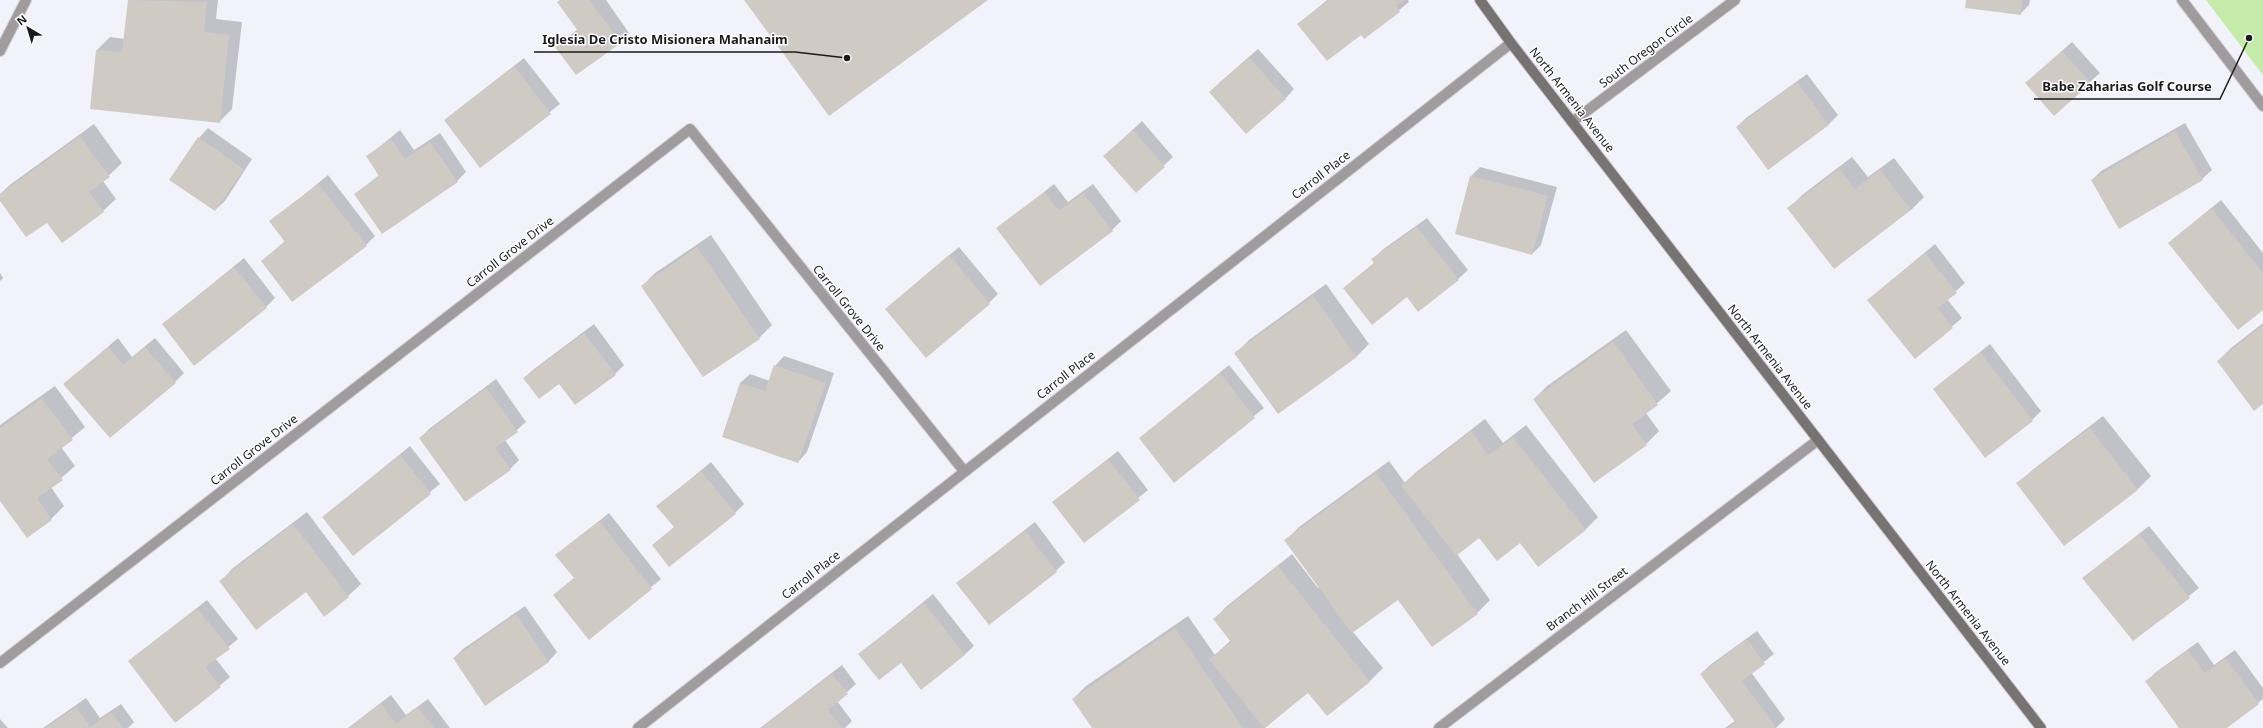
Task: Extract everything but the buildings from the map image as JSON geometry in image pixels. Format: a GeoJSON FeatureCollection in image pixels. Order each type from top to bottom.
{"type":"FeatureCollection","features":[{"type":"Feature","properties":{"kind":"main road","name":"North Armenia Avenue"},"geometry":{"type":"LineString","coordinates":[[1480,0],[1511,43],[2041,728]]}},
{"type":"Feature","properties":{"kind":"street"},"geometry":{"type":"LineString","coordinates":[[0,51],[26,0]]}},
{"type":"Feature","properties":{"kind":"street","name":"South Oregon Circle"},"geometry":{"type":"LineString","coordinates":[[1572,122],[1735,0]]}},
{"type":"Feature","properties":{"kind":"street"},"geometry":{"type":"LineString","coordinates":[[2182,0],[2263,106]]}},
{"type":"Feature","properties":{"kind":"street","name":"Carroll Place"},"geometry":{"type":"LineString","coordinates":[[638,728],[1511,43]]}},
{"type":"Feature","properties":{"kind":"street","name":"Carroll Grove Drive"},"geometry":{"type":"LineString","coordinates":[[0,663],[690,130],[964,471]]}},
{"type":"Feature","properties":{"kind":"street","name":"Branch Hill Street"},"geometry":{"type":"LineString","coordinates":[[1439,728],[1818,440]]}},
{"type":"Feature","properties":{"kind":"green space"},"geometry":{"type":"Polygon","coordinates":[[[2206,0],[2263,0],[2263,75],[2206,0]]]}},
{"type":"Feature","properties":{"kind":"place","name":"Babe Zaharias Golf Course"},"geometry":{"type":"Point","coordinates":[2249,38]}},
{"type":"Feature","properties":{"kind":"place","name":"Iglesia De Cristo Misionera Mahanaim"},"geometry":{"type":"Point","coordinates":[847,58]}}]}
